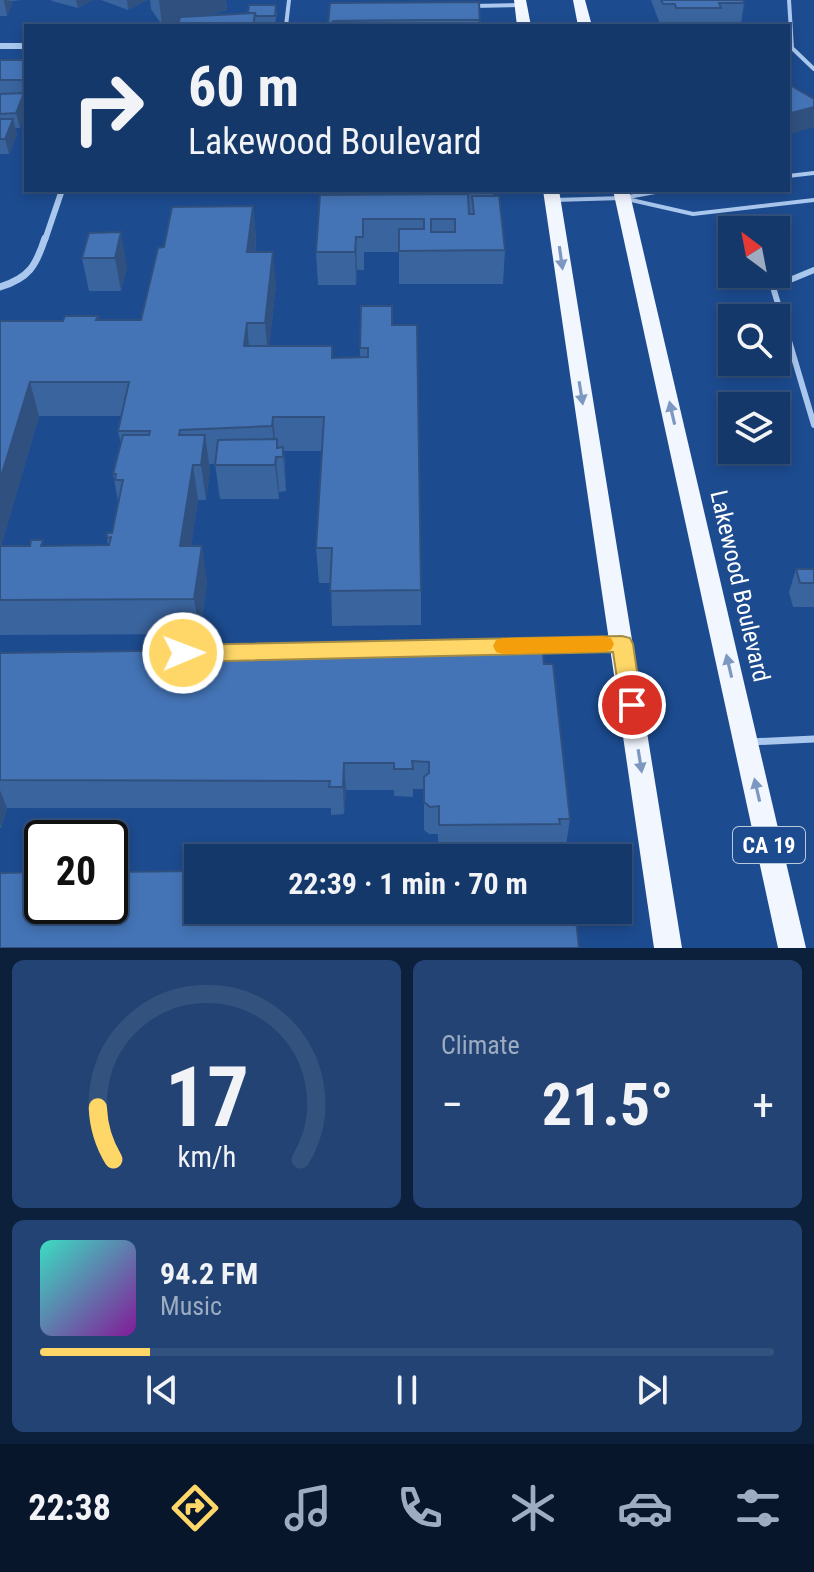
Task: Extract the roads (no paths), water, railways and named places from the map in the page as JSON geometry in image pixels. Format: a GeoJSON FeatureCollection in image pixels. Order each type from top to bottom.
{"type":"FeatureCollection","features":[{"type":"Feature","properties":{"kind":"main road"},"geometry":{"type":"LineString","coordinates":[[579,0],[585,24]]}},
{"type":"Feature","properties":{"kind":"main road"},"geometry":{"type":"LineString","coordinates":[[521,2],[524,24]]}},
{"type":"Feature","properties":{"kind":"main road","name":"Lakewood Boulevard"},"geometry":{"type":"LineString","coordinates":[[622,194],[792,948]]}},
{"type":"Feature","properties":{"kind":"main road"},"geometry":{"type":"LineString","coordinates":[[552,195],[668,948]]}},
{"type":"Feature","properties":{"kind":"street"},"geometry":{"type":"LineString","coordinates":[[0,46],[24,46]]}},
{"type":"Feature","properties":{"kind":"street"},"geometry":{"type":"LineString","coordinates":[[0,287],[16,282],[36,265],[61,192]]}},
{"type":"Feature","properties":{"kind":"lane"},"geometry":{"type":"LineString","coordinates":[[286,24],[289,0]]}},
{"type":"Feature","properties":{"kind":"lane"},"geometry":{"type":"LineString","coordinates":[[789,0],[792,48],[814,69]]}},
{"type":"Feature","properties":{"kind":"lane"},"geometry":{"type":"LineString","coordinates":[[463,6],[521,2]]}},
{"type":"Feature","properties":{"kind":"lane"},"geometry":{"type":"LineString","coordinates":[[790,176],[814,173]]}},
{"type":"Feature","properties":{"kind":"lane"},"geometry":{"type":"LineString","coordinates":[[552,195],[644,192]]}},
{"type":"Feature","properties":{"kind":"lane"},"geometry":{"type":"LineString","coordinates":[[622,194],[693,214],[814,200]]}},
{"type":"Feature","properties":{"kind":"lane"},"geometry":{"type":"LineString","coordinates":[[814,270],[773,287],[814,425]]}},
{"type":"Feature","properties":{"kind":"lane"},"geometry":{"type":"LineString","coordinates":[[531,645],[622,644]]}},
{"type":"Feature","properties":{"kind":"lane"},"geometry":{"type":"LineString","coordinates":[[746,742],[814,739]]}}]}
